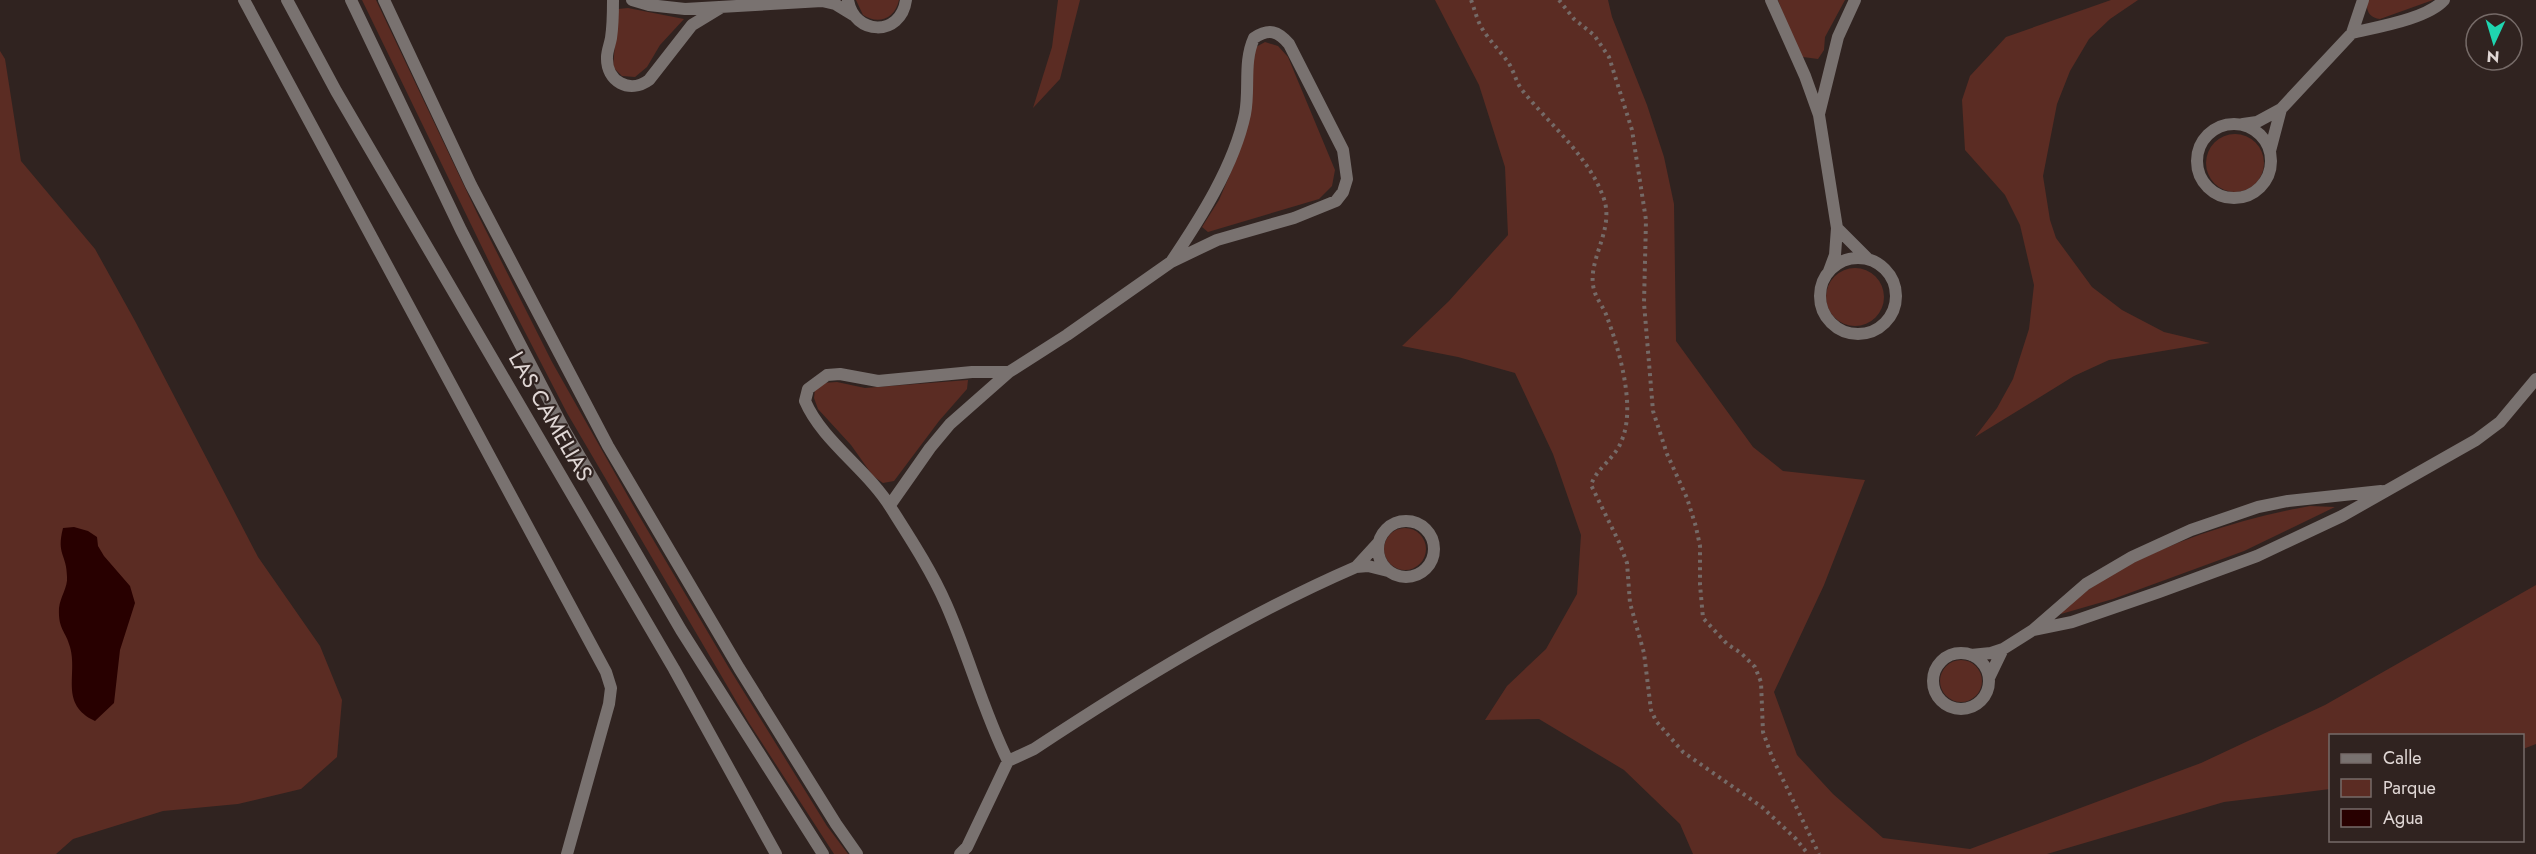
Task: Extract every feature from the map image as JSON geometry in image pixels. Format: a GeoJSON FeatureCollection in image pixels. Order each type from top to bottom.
{"type":"FeatureCollection","features":[{"type":"Feature","properties":{"kind":"street"},"geometry":{"type":"LineString","coordinates":[[244,0],[606,672],[611,688],[609,704],[567,854]]}},
{"type":"Feature","properties":{"kind":"street","name":"LAS CAMELIAS"},"geometry":{"type":"LineString","coordinates":[[287,0],[336,91],[674,669],[776,854]]}},
{"type":"Feature","properties":{"kind":"street"},"geometry":{"type":"LineString","coordinates":[[351,0],[461,230],[565,431],[681,630],[823,854]]}},
{"type":"Feature","properties":{"kind":"street"},"geometry":{"type":"LineString","coordinates":[[384,0],[471,185],[608,447],[652,525],[761,705],[857,854]]}},
{"type":"Feature","properties":{"kind":"street"},"geometry":{"type":"LineString","coordinates":[[613,0],[608,67],[614,78],[623,85],[632,87],[642,85],[649,80],[692,25],[720,8]]}},
{"type":"Feature","properties":{"kind":"street"},"geometry":{"type":"LineString","coordinates":[[632,0],[649,5],[685,9],[720,8],[755,3],[823,1],[835,4],[869,27],[879,28],[889,26],[903,12],[906,0]]}},
{"type":"Feature","properties":{"kind":"street"},"geometry":{"type":"LineString","coordinates":[[848,0],[853,15]]}},
{"type":"Feature","properties":{"kind":"street"},"geometry":{"type":"LineString","coordinates":[[1771,0],[1805,76],[1819,115],[1837,228],[1835,255],[1822,282],[1819,295],[1821,308],[1827,320],[1836,328],[1849,334],[1868,333],[1885,323],[1893,312],[1896,300],[1895,286],[1889,274],[1880,265],[1868,259],[1837,228]]}},
{"type":"Feature","properties":{"kind":"street"},"geometry":{"type":"LineString","coordinates":[[1819,115],[1838,37],[1855,0]]}},
{"type":"Feature","properties":{"kind":"street"},"geometry":{"type":"LineString","coordinates":[[2241,124],[2260,134],[2270,151],[2272,164],[2269,176],[2262,187],[2251,195],[2239,199],[2226,198],[2214,193],[2204,184],[2198,173],[2196,160],[2199,148],[2206,136],[2216,128],[2228,124],[2257,122],[2281,109],[2352,33],[2363,0]]}},
{"type":"Feature","properties":{"kind":"street"},"geometry":{"type":"LineString","coordinates":[[2352,33],[2393,24],[2427,11],[2444,0]]}},
{"type":"Feature","properties":{"kind":"street"},"geometry":{"type":"LineString","coordinates":[[890,505],[950,424],[1009,372],[1067,335],[1171,262],[1217,240],[1321,209],[1336,201],[1343,192],[1347,179],[1343,150],[1289,44],[1281,34],[1272,31],[1263,32],[1254,38],[1247,60],[1246,111],[1241,132],[1229,162],[1191,233],[1171,262]]}},
{"type":"Feature","properties":{"kind":"street"},"geometry":{"type":"LineString","coordinates":[[2270,151],[2281,109]]}},
{"type":"Feature","properties":{"kind":"street"},"geometry":{"type":"LineString","coordinates":[[1829,271],[1847,260],[1868,259]]}},
{"type":"Feature","properties":{"kind":"street"},"geometry":{"type":"LineString","coordinates":[[1008,762],[992,728],[970,662],[945,603],[890,505],[817,421],[805,400],[808,389],[827,375],[840,374],[878,381],[972,372],[1009,372]]}},
{"type":"Feature","properties":{"kind":"street"},"geometry":{"type":"LineString","coordinates":[[2033,630],[2072,622],[2257,556],[2342,516],[2476,440],[2500,422],[2536,380]]}},
{"type":"Feature","properties":{"kind":"street"},"geometry":{"type":"LineString","coordinates":[[2003,649],[1989,678],[1984,697],[1969,708],[1959,709],[1942,701],[1933,685],[1937,666],[1952,654],[1971,655],[2003,649],[2033,630],[2086,584],[2132,557],[2191,530],[2258,507],[2288,501],[2385,490]]}},
{"type":"Feature","properties":{"kind":"street"},"geometry":{"type":"LineString","coordinates":[[964,852],[1008,762],[1034,749],[1182,656],[1313,585],[1356,567],[1368,566],[1406,578],[1424,572],[1431,564],[1434,545],[1425,528],[1407,521],[1398,522],[1382,534],[1378,543],[1356,567]]}},
{"type":"Feature","properties":{"kind":"street"},"geometry":{"type":"LineString","coordinates":[[1378,543],[1379,558],[1388,571]]}},
{"type":"Feature","properties":{"kind":"street"},"geometry":{"type":"LineString","coordinates":[[1971,655],[1984,664],[1989,678]]}},
{"type":"Feature","properties":{"kind":"path"},"geometry":{"type":"LineString","coordinates":[[1471,0],[1482,28],[1508,61],[1520,88],[1584,162],[1605,200],[1606,226],[1594,269],[1594,291],[1607,315],[1616,342],[1626,390],[1627,423],[1613,459],[1593,479],[1591,486],[1627,563],[1630,603],[1644,653],[1651,710],[1667,736],[1683,752],[1762,807],[1796,839],[1808,854]]}},
{"type":"Feature","properties":{"kind":"path"},"geometry":{"type":"LineString","coordinates":[[1559,0],[1574,18],[1594,35],[1609,57],[1632,130],[1646,220],[1644,303],[1653,411],[1667,454],[1687,498],[1696,527],[1700,546],[1703,618],[1727,645],[1741,653],[1755,667],[1761,682],[1763,732],[1772,758],[1819,854]]}},
{"type":"Feature","properties":{"kind":"green space"},"geometry":{"type":"Polygon","coordinates":[[[362,0],[376,0],[477,213],[552,362],[638,514],[729,668],[827,826],[848,854],[834,854],[749,723],[567,413],[496,276],[362,0]]]}},
{"type":"Feature","properties":{"kind":"green space"},"geometry":{"type":"Polygon","coordinates":[[[856,0],[899,0],[890,16],[874,20],[863,15],[856,0]]]}},
{"type":"Feature","properties":{"kind":"green space"},"geometry":{"type":"Polygon","coordinates":[[[1058,0],[1080,0],[1060,79],[1033,108],[1052,47],[1058,0]]]}},
{"type":"Feature","properties":{"kind":"green space"},"geometry":{"type":"Polygon","coordinates":[[[1435,0],[1608,0],[1612,17],[1647,105],[1664,157],[1674,204],[1676,341],[1753,447],[1783,471],[1865,480],[1824,585],[1774,692],[1797,755],[1833,794],[1883,838],[1970,849],[2201,763],[2325,705],[2536,585],[2536,744],[2524,749],[2524,734],[2329,734],[2329,789],[2224,802],[2047,854],[1693,854],[1680,824],[1624,770],[1539,719],[1485,720],[1507,686],[1546,649],[1577,594],[1581,535],[1553,454],[1515,373],[1458,357],[1402,346],[1449,301],[1508,235],[1505,167],[1479,85],[1435,0]]]}},
{"type":"Feature","properties":{"kind":"green space"},"geometry":{"type":"Polygon","coordinates":[[[1778,0],[1845,0],[1825,37],[1824,50],[1818,59],[1803,57],[1796,47],[1778,0]]]}},
{"type":"Feature","properties":{"kind":"green space"},"geometry":{"type":"Polygon","coordinates":[[[2111,0],[2138,0],[2110,19],[2089,39],[2070,71],[2057,104],[2043,176],[2050,220],[2056,238],[2092,287],[2122,310],[2164,332],[2210,343],[2109,360],[2074,376],[1975,437],[1997,408],[2013,379],[2029,329],[2034,285],[2020,225],[2005,195],[1965,150],[1962,100],[1970,76],[2006,37],[2111,0]]]}},
{"type":"Feature","properties":{"kind":"green space"},"geometry":{"type":"Polygon","coordinates":[[[2368,0],[2433,0],[2380,19],[2369,13],[2368,0]]]}},
{"type":"Feature","properties":{"kind":"green space"},"geometry":{"type":"Polygon","coordinates":[[[628,8],[684,19],[660,45],[647,67],[635,77],[622,76],[613,67],[618,9],[628,8]]]}},
{"type":"Feature","properties":{"kind":"green space"},"geometry":{"type":"Polygon","coordinates":[[[1265,42],[1278,46],[1288,57],[1335,170],[1332,186],[1319,199],[1208,232],[1202,227],[1219,200],[1234,165],[1256,47],[1265,42]]]}},
{"type":"Feature","properties":{"kind":"green space"},"geometry":{"type":"Polygon","coordinates":[[[0,51],[5,59],[21,161],[95,249],[258,557],[320,646],[342,700],[337,757],[301,789],[238,804],[163,811],[73,839],[56,854],[0,854],[0,51]]]}},
{"type":"Feature","properties":{"kind":"green space"},"geometry":{"type":"Polygon","coordinates":[[[2235,134],[2251,139],[2259,147],[2264,163],[2259,179],[2251,187],[2235,192],[2219,187],[2211,179],[2206,163],[2211,147],[2219,139],[2235,134]]]}},
{"type":"Feature","properties":{"kind":"green space"},"geometry":{"type":"Polygon","coordinates":[[[1855,268],[1871,273],[1879,281],[1884,297],[1879,313],[1871,321],[1855,326],[1839,321],[1831,313],[1826,297],[1831,281],[1839,273],[1855,268]]]}},
{"type":"Feature","properties":{"kind":"green space"},"geometry":{"type":"Polygon","coordinates":[[[968,380],[967,389],[939,421],[894,481],[883,483],[873,476],[851,445],[818,409],[814,398],[815,389],[822,383],[837,382],[865,388],[968,380]]]}},
{"type":"Feature","properties":{"kind":"green space"},"geometry":{"type":"Polygon","coordinates":[[[2310,506],[2335,507],[2244,551],[2113,599],[2061,614],[2063,607],[2117,571],[2163,549],[2235,523],[2310,506]]]}},
{"type":"Feature","properties":{"kind":"green space"},"geometry":{"type":"Polygon","coordinates":[[[1405,528],[1413,529],[1420,534],[1425,541],[1425,557],[1420,564],[1413,569],[1405,570],[1397,569],[1390,564],[1385,557],[1384,549],[1385,541],[1390,534],[1397,529],[1405,528]]]}},
{"type":"Feature","properties":{"kind":"green space"},"geometry":{"type":"Polygon","coordinates":[[[1961,660],[1969,661],[1976,666],[1981,673],[1981,689],[1976,696],[1969,701],[1961,702],[1953,701],[1946,696],[1941,689],[1940,681],[1941,673],[1946,666],[1953,661],[1961,660]]]}},
{"type":"Feature","properties":{"kind":"water"},"geometry":{"type":"Polygon","coordinates":[[[74,527],[88,531],[97,537],[98,546],[104,556],[130,586],[135,603],[120,650],[114,703],[95,721],[84,714],[73,697],[72,658],[59,615],[67,581],[61,537],[63,528],[74,527]]]}}]}
